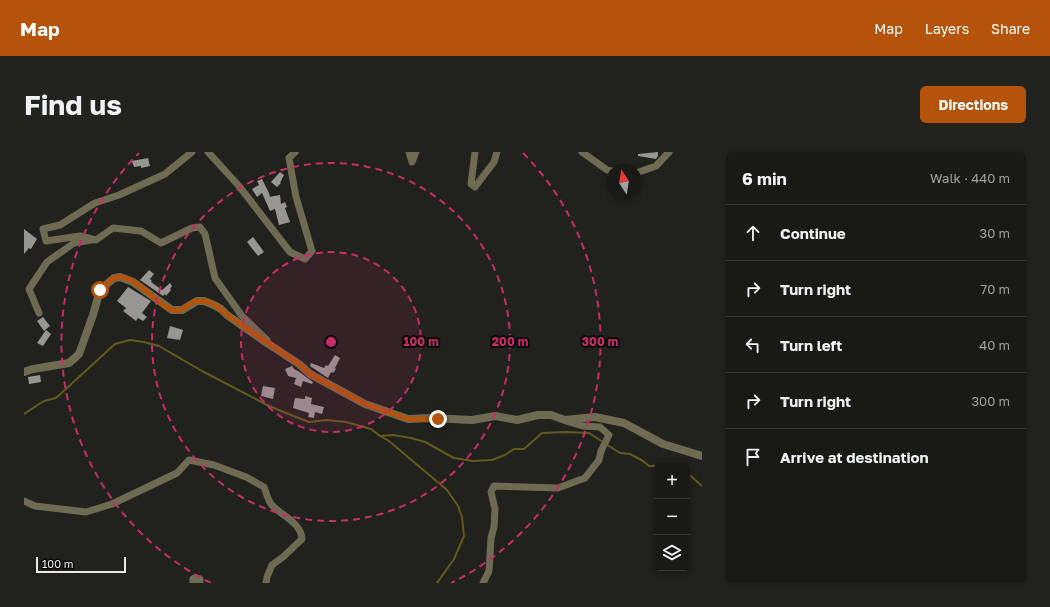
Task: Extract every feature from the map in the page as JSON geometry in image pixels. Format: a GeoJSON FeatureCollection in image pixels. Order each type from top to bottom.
{"type":"FeatureCollection","features":[{"type":"Feature","properties":{"kind":"street"},"geometry":{"type":"LineString","coordinates":[[96,240],[80,236],[46,241],[43,229],[60,225],[95,203],[119,195],[165,174],[192,152]]}},
{"type":"Feature","properties":{"kind":"street"},"geometry":{"type":"LineString","coordinates":[[208,152],[239,186],[290,252],[305,259],[312,251],[296,197],[289,158],[295,152]]}},
{"type":"Feature","properties":{"kind":"street"},"geometry":{"type":"LineString","coordinates":[[410,152],[412,162],[416,152]]}},
{"type":"Feature","properties":{"kind":"street"},"geometry":{"type":"LineString","coordinates":[[475,152],[470,184],[475,186],[494,162],[497,152]]}},
{"type":"Feature","properties":{"kind":"street"},"geometry":{"type":"LineString","coordinates":[[582,152],[606,169]]}},
{"type":"Feature","properties":{"kind":"street"},"geometry":{"type":"LineString","coordinates":[[642,171],[656,166],[669,152]]}},
{"type":"Feature","properties":{"kind":"street"},"geometry":{"type":"LineString","coordinates":[[40,313],[29,289],[47,262],[74,243],[96,240],[113,228],[142,230],[161,243],[192,228],[200,227],[205,234],[216,278],[242,316],[282,354]]}},
{"type":"Feature","properties":{"kind":"street"},"geometry":{"type":"LineString","coordinates":[[24,372],[69,363],[79,354],[100,290],[114,278],[120,277],[133,282],[172,310],[182,310],[197,301],[214,305],[282,354],[299,364],[310,374],[365,404],[408,419],[431,418],[472,420],[495,416],[517,420],[538,415],[551,415],[583,426],[600,427],[609,435],[601,451],[599,460],[585,478],[558,488],[494,486],[492,492],[495,509],[494,527],[491,538],[489,571],[483,583]]}},
{"type":"Feature","properties":{"kind":"street"},"geometry":{"type":"LineString","coordinates":[[566,420],[595,417],[624,423],[663,444],[702,456]]}},
{"type":"Feature","properties":{"kind":"street"},"geometry":{"type":"LineString","coordinates":[[24,501],[35,506],[86,512],[112,504],[177,473],[189,460],[214,465],[264,487],[271,504],[290,519],[302,534],[302,539],[283,558],[272,564],[266,583]]}},
{"type":"Feature","properties":{"kind":"street"},"geometry":{"type":"LineString","coordinates":[[193,583],[193,579],[195,578],[200,579],[200,583]]}},
{"type":"Feature","properties":{"kind":"building"},"geometry":{"type":"Polygon","coordinates":[[[658,152],[656,159],[638,156],[638,154],[658,152]]]}},
{"type":"Feature","properties":{"kind":"building"},"geometry":{"type":"Polygon","coordinates":[[[148,158],[150,166],[141,168],[141,166],[134,167],[132,161],[148,158]]]}},
{"type":"Feature","properties":{"kind":"building"},"geometry":{"type":"Polygon","coordinates":[[[280,172],[284,175],[281,183],[277,187],[271,182],[280,172]]]}},
{"type":"Feature","properties":{"kind":"building"},"geometry":{"type":"Polygon","coordinates":[[[262,179],[270,196],[269,197],[280,195],[281,204],[285,202],[287,207],[285,208],[290,222],[279,225],[275,209],[270,211],[262,193],[257,197],[252,189],[259,185],[257,181],[262,179]]]}},
{"type":"Feature","properties":{"kind":"building"},"geometry":{"type":"Polygon","coordinates":[[[24,229],[37,239],[31,249],[29,248],[24,254],[24,229]]]}},
{"type":"Feature","properties":{"kind":"building"},"geometry":{"type":"Polygon","coordinates":[[[253,237],[264,252],[258,256],[247,242],[253,237]]]}},
{"type":"Feature","properties":{"kind":"building"},"geometry":{"type":"Polygon","coordinates":[[[149,270],[154,274],[150,279],[152,281],[151,282],[162,290],[170,283],[172,286],[170,289],[171,290],[166,296],[165,294],[163,296],[140,280],[149,270]]]}},
{"type":"Feature","properties":{"kind":"building"},"geometry":{"type":"Polygon","coordinates":[[[128,287],[151,301],[142,313],[147,317],[143,321],[138,318],[136,321],[123,311],[126,308],[117,301],[128,287]]]}},
{"type":"Feature","properties":{"kind":"building"},"geometry":{"type":"Polygon","coordinates":[[[43,317],[50,326],[44,331],[37,321],[43,317]]]}},
{"type":"Feature","properties":{"kind":"building"},"geometry":{"type":"Polygon","coordinates":[[[170,326],[183,330],[180,340],[167,338],[170,326]]]}},
{"type":"Feature","properties":{"kind":"building"},"geometry":{"type":"Polygon","coordinates":[[[46,330],[51,334],[43,346],[37,343],[46,330]]]}},
{"type":"Feature","properties":{"kind":"building"},"geometry":{"type":"Polygon","coordinates":[[[335,355],[340,358],[335,368],[336,369],[333,373],[331,372],[328,378],[310,366],[311,363],[324,368],[326,365],[328,366],[335,355]]]}},
{"type":"Feature","properties":{"kind":"building"},"geometry":{"type":"Polygon","coordinates":[[[292,366],[313,382],[312,384],[303,381],[301,387],[294,384],[296,378],[288,376],[285,369],[292,366]]]}},
{"type":"Feature","properties":{"kind":"building"},"geometry":{"type":"Polygon","coordinates":[[[40,375],[41,382],[29,384],[28,377],[40,375]]]}},
{"type":"Feature","properties":{"kind":"building"},"geometry":{"type":"Polygon","coordinates":[[[263,386],[275,388],[273,399],[261,396],[263,386]]]}},
{"type":"Feature","properties":{"kind":"building"},"geometry":{"type":"Polygon","coordinates":[[[305,396],[312,398],[311,404],[324,407],[322,414],[315,412],[314,418],[308,417],[309,413],[293,408],[295,398],[305,399],[305,396]]]}},
{"type":"Feature","properties":{"kind":"waterway"},"geometry":{"type":"LineString","coordinates":[[24,414],[44,401],[56,398],[115,344],[130,340],[159,346],[202,371],[267,405],[309,422],[327,420],[346,422],[371,429],[389,441],[447,490],[458,506],[462,517],[464,536],[454,559],[437,583]]}},
{"type":"Feature","properties":{"kind":"waterway"},"geometry":{"type":"LineString","coordinates":[[381,436],[393,435],[411,438],[425,442],[454,458],[473,461],[492,460],[505,455],[514,449],[524,449],[542,433],[589,433],[620,453],[630,454],[649,466],[654,466]]}},
{"type":"Feature","properties":{"kind":"waterway"},"geometry":{"type":"LineString","coordinates":[[690,476],[702,486]]}},
{"type":"Feature","properties":{"kind":"route"},"geometry":{"type":"LineString","coordinates":[[100,290],[114,278],[120,277],[133,282],[172,310],[182,310],[197,301],[214,305],[299,364],[310,374],[348,396],[365,404],[408,419],[438,419]]}}]}
